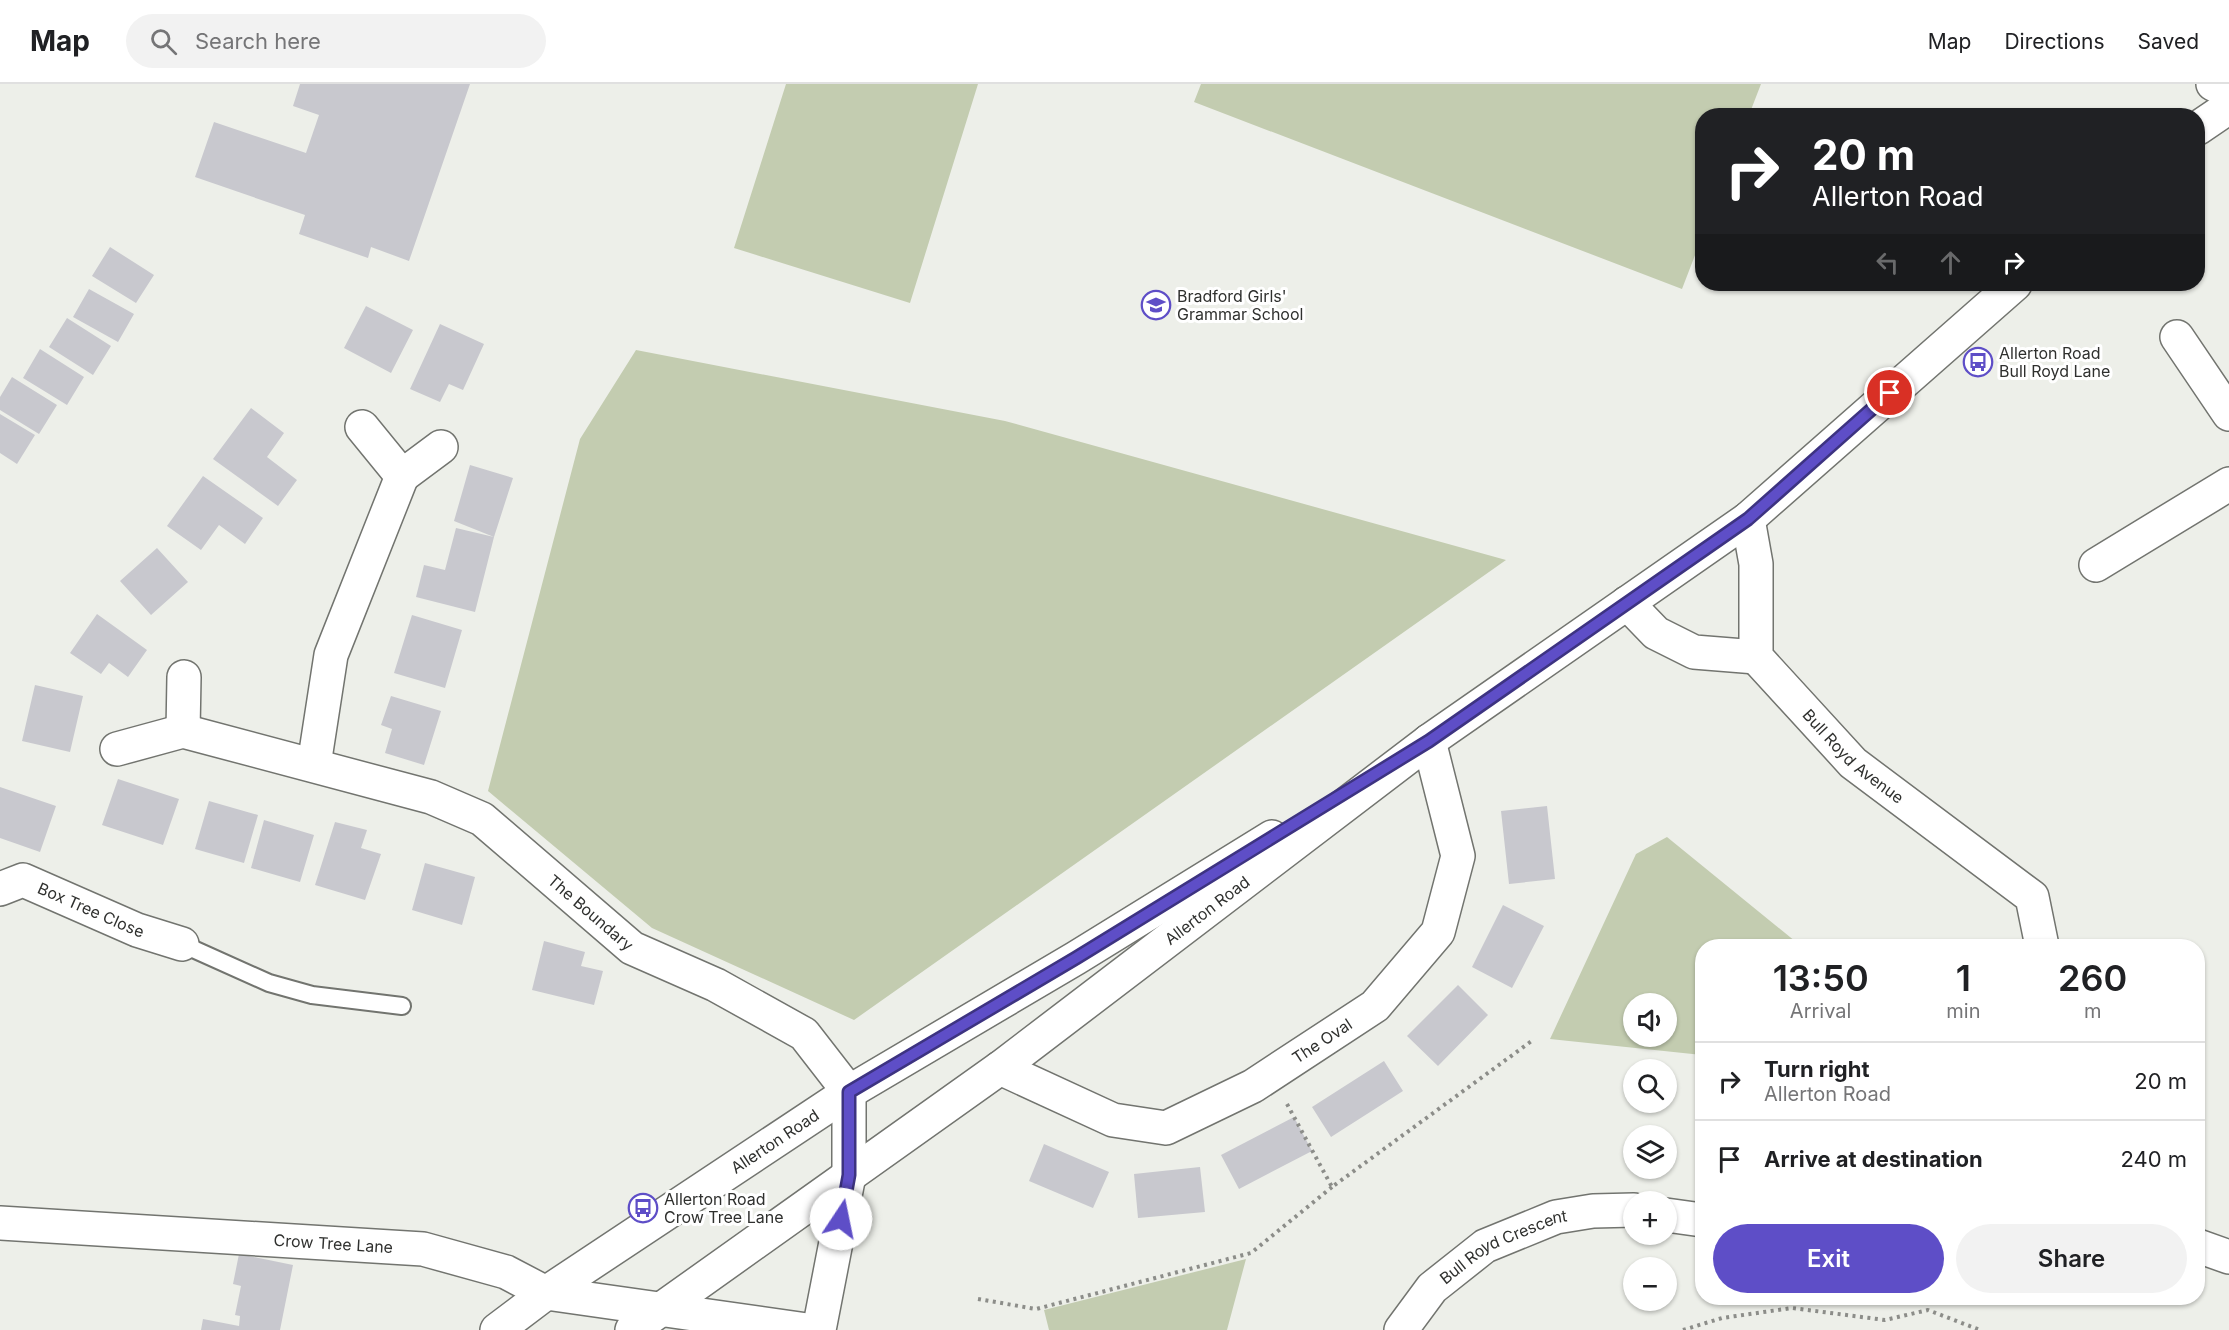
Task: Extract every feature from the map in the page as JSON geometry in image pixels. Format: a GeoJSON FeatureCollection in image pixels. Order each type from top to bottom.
{"type":"FeatureCollection","features":[{"type":"Feature","properties":{"kind":"street"},"geometry":{"type":"LineString","coordinates":[[2212,84],[2229,92]]}},
{"type":"Feature","properties":{"kind":"street"},"geometry":{"type":"LineString","coordinates":[[2205,123],[2229,107]]}},
{"type":"Feature","properties":{"kind":"street","name":"Allerton Road"},"geometry":{"type":"LineString","coordinates":[[632,1330],[1000,1068],[1429,741],[1748,519],[2007,291]]}},
{"type":"Feature","properties":{"kind":"street"},"geometry":{"type":"LineString","coordinates":[[2177,337],[2229,414]]}},
{"type":"Feature","properties":{"kind":"street"},"geometry":{"type":"LineString","coordinates":[[362,428],[402,476]]}},
{"type":"Feature","properties":{"kind":"street"},"geometry":{"type":"LineString","coordinates":[[314,765],[331,655],[402,476],[441,447]]}},
{"type":"Feature","properties":{"kind":"street"},"geometry":{"type":"LineString","coordinates":[[2096,565],[2229,484]]}},
{"type":"Feature","properties":{"kind":"street"},"geometry":{"type":"LineString","coordinates":[[1627,603],[1656,633],[1694,652],[1756,657],[1756,564],[1748,519]]}},
{"type":"Feature","properties":{"kind":"street","name":"Bull Royd Avenue"},"geometry":{"type":"LineString","coordinates":[[1756,657],[1853,763],[2032,897],[2041,939]]}},
{"type":"Feature","properties":{"kind":"street"},"geometry":{"type":"LineString","coordinates":[[183,731],[184,676]]}},
{"type":"Feature","properties":{"kind":"street","name":"The Boundary"},"geometry":{"type":"LineString","coordinates":[[117,749],[183,731],[430,797],[482,819],[632,948],[716,985],[804,1034],[849,1092]]}},
{"type":"Feature","properties":{"kind":"street","name":"Allerton Road"},"geometry":{"type":"LineString","coordinates":[[497,1330],[546,1293],[849,1092],[1086,951],[1429,741]]}},
{"type":"Feature","properties":{"kind":"street","name":"The Oval"},"geometry":{"type":"LineString","coordinates":[[1000,1068],[1113,1120],[1166,1128],[1253,1086],[1375,1006],[1438,932],[1458,856],[1429,741]]}},
{"type":"Feature","properties":{"kind":"street","name":"Box Tree Close"},"geometry":{"type":"LineString","coordinates":[[0,889],[23,880],[137,930],[182,944]]}},
{"type":"Feature","properties":{"kind":"street"},"geometry":{"type":"LineString","coordinates":[[819,1330],[849,1175],[849,1092]]}},
{"type":"Feature","properties":{"kind":"street","name":"Bull Royd Crescent"},"geometry":{"type":"LineString","coordinates":[[1401,1330],[1432,1288],[1485,1245],[1556,1217],[1623,1211]]}},
{"type":"Feature","properties":{"kind":"street"},"geometry":{"type":"LineString","coordinates":[[1677,1217],[1695,1219]]}},
{"type":"Feature","properties":{"kind":"street","name":"Crow Tree Lane"},"geometry":{"type":"LineString","coordinates":[[0,1223],[423,1249],[506,1272],[546,1293],[807,1330]]}},
{"type":"Feature","properties":{"kind":"street"},"geometry":{"type":"LineString","coordinates":[[2205,1248],[2229,1257]]}},
{"type":"Feature","properties":{"kind":"lane"},"geometry":{"type":"LineString","coordinates":[[182,944],[269,983],[312,995],[402,1006]]}},
{"type":"Feature","properties":{"kind":"path"},"geometry":{"type":"LineString","coordinates":[[978,1299],[1036,1309],[1251,1253],[1332,1187],[1533,1040]]}},
{"type":"Feature","properties":{"kind":"path"},"geometry":{"type":"LineString","coordinates":[[1271,1075],[1332,1187]]}},
{"type":"Feature","properties":{"kind":"path"},"geometry":{"type":"LineString","coordinates":[[1683,1330],[1722,1318],[1792,1308],[1885,1320],[1928,1310],[1980,1330]]}},
{"type":"Feature","properties":{"kind":"green space"},"geometry":{"type":"Polygon","coordinates":[[[786,84],[978,84],[910,303],[734,248],[786,84]]]}},
{"type":"Feature","properties":{"kind":"green space"},"geometry":{"type":"Polygon","coordinates":[[[1201,84],[1761,84],[1752,108],[1695,108],[1695,255],[1682,289],[1194,102],[1201,84]]]}},
{"type":"Feature","properties":{"kind":"green space"},"geometry":{"type":"Polygon","coordinates":[[[636,350],[1005,421],[1506,560],[854,1020],[652,928],[488,791],[580,439],[636,350]]]}},
{"type":"Feature","properties":{"kind":"green space"},"geometry":{"type":"Polygon","coordinates":[[[1667,837],[1792,939],[1695,939],[1695,1054],[1626,1047],[1677,1047],[1677,993],[1623,993],[1623,1047],[1550,1039],[1636,854],[1667,837]]]}},
{"type":"Feature","properties":{"kind":"green space"},"geometry":{"type":"Polygon","coordinates":[[[1246,1259],[1227,1330],[1049,1330],[1044,1310],[1246,1259]]]}},
{"type":"Feature","properties":{"kind":"building"},"geometry":{"type":"Polygon","coordinates":[[[300,84],[470,84],[409,261],[371,247],[368,258],[299,234],[305,215],[195,177],[214,122],[306,153],[319,115],[293,106],[300,84]]]}},
{"type":"Feature","properties":{"kind":"building"},"geometry":{"type":"Polygon","coordinates":[[[110,247],[154,275],[136,303],[92,276],[110,247]]]}},
{"type":"Feature","properties":{"kind":"building"},"geometry":{"type":"Polygon","coordinates":[[[89,289],[134,314],[118,342],[73,317],[89,289]]]}},
{"type":"Feature","properties":{"kind":"building"},"geometry":{"type":"Polygon","coordinates":[[[366,306],[413,330],[391,373],[344,348],[366,306]]]}},
{"type":"Feature","properties":{"kind":"building"},"geometry":{"type":"Polygon","coordinates":[[[67,318],[111,346],[93,375],[49,347],[67,318]]]}},
{"type":"Feature","properties":{"kind":"building"},"geometry":{"type":"Polygon","coordinates":[[[440,324],[484,344],[463,390],[449,384],[440,402],[410,389],[440,324]]]}},
{"type":"Feature","properties":{"kind":"building"},"geometry":{"type":"Polygon","coordinates":[[[40,349],[84,377],[67,405],[23,378],[40,349]]]}},
{"type":"Feature","properties":{"kind":"building"},"geometry":{"type":"Polygon","coordinates":[[[12,377],[57,405],[39,434],[0,410],[0,397],[12,377]]]}},
{"type":"Feature","properties":{"kind":"building"},"geometry":{"type":"Polygon","coordinates":[[[251,408],[284,433],[267,457],[297,480],[278,506],[213,459],[251,408]]]}},
{"type":"Feature","properties":{"kind":"building"},"geometry":{"type":"Polygon","coordinates":[[[0,414],[35,435],[17,464],[0,453],[0,414]]]}},
{"type":"Feature","properties":{"kind":"building"},"geometry":{"type":"Polygon","coordinates":[[[470,465],[513,478],[494,537],[454,521],[470,465]]]}},
{"type":"Feature","properties":{"kind":"building"},"geometry":{"type":"Polygon","coordinates":[[[203,476],[263,518],[245,544],[219,525],[201,550],[167,526],[203,476]]]}},
{"type":"Feature","properties":{"kind":"building"},"geometry":{"type":"Polygon","coordinates":[[[456,528],[494,537],[475,612],[416,597],[424,565],[445,570],[456,528]]]}},
{"type":"Feature","properties":{"kind":"building"},"geometry":{"type":"Polygon","coordinates":[[[157,548],[188,582],[151,615],[120,581],[157,548]]]}},
{"type":"Feature","properties":{"kind":"building"},"geometry":{"type":"Polygon","coordinates":[[[97,614],[147,650],[128,677],[109,663],[101,674],[70,653],[97,614]]]}},
{"type":"Feature","properties":{"kind":"building"},"geometry":{"type":"Polygon","coordinates":[[[412,615],[462,630],[445,688],[394,673],[412,615]]]}},
{"type":"Feature","properties":{"kind":"building"},"geometry":{"type":"Polygon","coordinates":[[[35,685],[83,696],[70,752],[22,741],[35,685]]]}},
{"type":"Feature","properties":{"kind":"building"},"geometry":{"type":"Polygon","coordinates":[[[391,696],[441,711],[424,765],[385,753],[392,729],[381,725],[391,696]]]}},
{"type":"Feature","properties":{"kind":"building"},"geometry":{"type":"Polygon","coordinates":[[[118,779],[179,799],[163,845],[102,825],[118,779]]]}},
{"type":"Feature","properties":{"kind":"building"},"geometry":{"type":"Polygon","coordinates":[[[0,787],[56,806],[40,852],[0,838],[0,787]]]}},
{"type":"Feature","properties":{"kind":"building"},"geometry":{"type":"Polygon","coordinates":[[[209,801],[258,815],[244,863],[195,849],[209,801]]]}},
{"type":"Feature","properties":{"kind":"building"},"geometry":{"type":"Polygon","coordinates":[[[1547,806],[1555,879],[1509,884],[1501,811],[1547,806]]]}},
{"type":"Feature","properties":{"kind":"building"},"geometry":{"type":"Polygon","coordinates":[[[264,820],[314,835],[300,882],[251,868],[264,820]]]}},
{"type":"Feature","properties":{"kind":"building"},"geometry":{"type":"Polygon","coordinates":[[[335,822],[367,830],[361,848],[381,854],[365,900],[315,885],[335,822]]]}},
{"type":"Feature","properties":{"kind":"building"},"geometry":{"type":"Polygon","coordinates":[[[425,863],[475,877],[462,925],[412,910],[425,863]]]}},
{"type":"Feature","properties":{"kind":"building"},"geometry":{"type":"Polygon","coordinates":[[[1503,905],[1544,926],[1512,988],[1472,967],[1503,905]]]}},
{"type":"Feature","properties":{"kind":"building"},"geometry":{"type":"Polygon","coordinates":[[[544,941],[585,952],[581,966],[603,971],[594,1005],[532,990],[544,941]]]}},
{"type":"Feature","properties":{"kind":"building"},"geometry":{"type":"Polygon","coordinates":[[[1458,985],[1488,1015],[1438,1066],[1407,1036],[1458,985]]]}},
{"type":"Feature","properties":{"kind":"building"},"geometry":{"type":"Polygon","coordinates":[[[1384,1061],[1403,1091],[1331,1137],[1312,1107],[1384,1061]]]}},
{"type":"Feature","properties":{"kind":"building"},"geometry":{"type":"Polygon","coordinates":[[[1294,1117],[1312,1151],[1239,1189],[1221,1155],[1294,1117]]]}},
{"type":"Feature","properties":{"kind":"building"},"geometry":{"type":"Polygon","coordinates":[[[1044,1144],[1109,1172],[1093,1208],[1029,1181],[1044,1144]]]}},
{"type":"Feature","properties":{"kind":"building"},"geometry":{"type":"Polygon","coordinates":[[[1200,1167],[1205,1212],[1138,1218],[1134,1174],[1200,1167]]]}},
{"type":"Feature","properties":{"kind":"building"},"geometry":{"type":"Polygon","coordinates":[[[239,1254],[293,1265],[280,1330],[201,1330],[203,1319],[239,1326],[240,1316],[235,1315],[241,1286],[233,1284],[239,1254]]]}},
{"type":"Feature","properties":{"kind":"place","name":"Bradford Girls' Grammar School"},"geometry":{"type":"Point","coordinates":[1156,305]}},
{"type":"Feature","properties":{"kind":"place","name":"Allerton Road Bull Royd Lane"},"geometry":{"type":"Point","coordinates":[1978,362]}},
{"type":"Feature","properties":{"kind":"place","name":"Allerton Road Crow Tree Lane"},"geometry":{"type":"Point","coordinates":[643,1208]}},
{"type":"Feature","properties":{"kind":"route"},"geometry":{"type":"LineString","coordinates":[[841,1219],[849,1175],[849,1092],[1076,958],[1429,741],[1748,519],[1890,393]]}}]}
